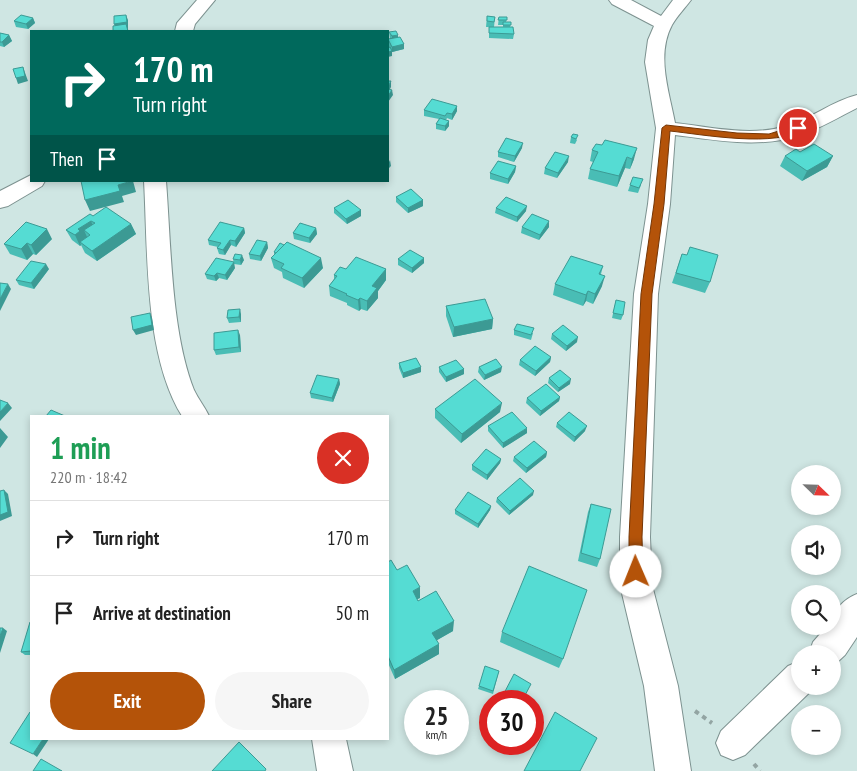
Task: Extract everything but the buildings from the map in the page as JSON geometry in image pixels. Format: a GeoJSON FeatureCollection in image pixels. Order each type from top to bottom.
{"type":"FeatureCollection","features":[{"type":"Feature","properties":{"kind":"street"},"geometry":{"type":"LineString","coordinates":[[184,30],[186,23],[206,0]]}},
{"type":"Feature","properties":{"kind":"street"},"geometry":{"type":"LineString","coordinates":[[618,0],[664,24]]}},
{"type":"Feature","properties":{"kind":"street"},"geometry":{"type":"LineString","coordinates":[[673,771],[661,686],[636,585],[636,559],[646,294],[659,204],[666,128],[654,62],[656,40],[664,24],[682,0]]}},
{"type":"Feature","properties":{"kind":"street"},"geometry":{"type":"LineString","coordinates":[[666,128],[769,136],[788,132],[857,101]]}},
{"type":"Feature","properties":{"kind":"street"},"geometry":{"type":"LineString","coordinates":[[0,201],[32,182]]}},
{"type":"Feature","properties":{"kind":"street"},"geometry":{"type":"LineString","coordinates":[[155,182],[164,311],[172,358],[182,394],[195,415]]}},
{"type":"Feature","properties":{"kind":"street"},"geometry":{"type":"LineString","coordinates":[[833,645],[857,609]]}},
{"type":"Feature","properties":{"kind":"street"},"geometry":{"type":"LineString","coordinates":[[732,743],[791,687]]}},
{"type":"Feature","properties":{"kind":"street"},"geometry":{"type":"LineString","coordinates":[[329,740],[335,771]]}},
{"type":"Feature","properties":{"kind":"route"},"geometry":{"type":"LineString","coordinates":[[636,572],[635,537],[646,294],[659,204],[666,128],[769,136],[798,128]]}}]}
